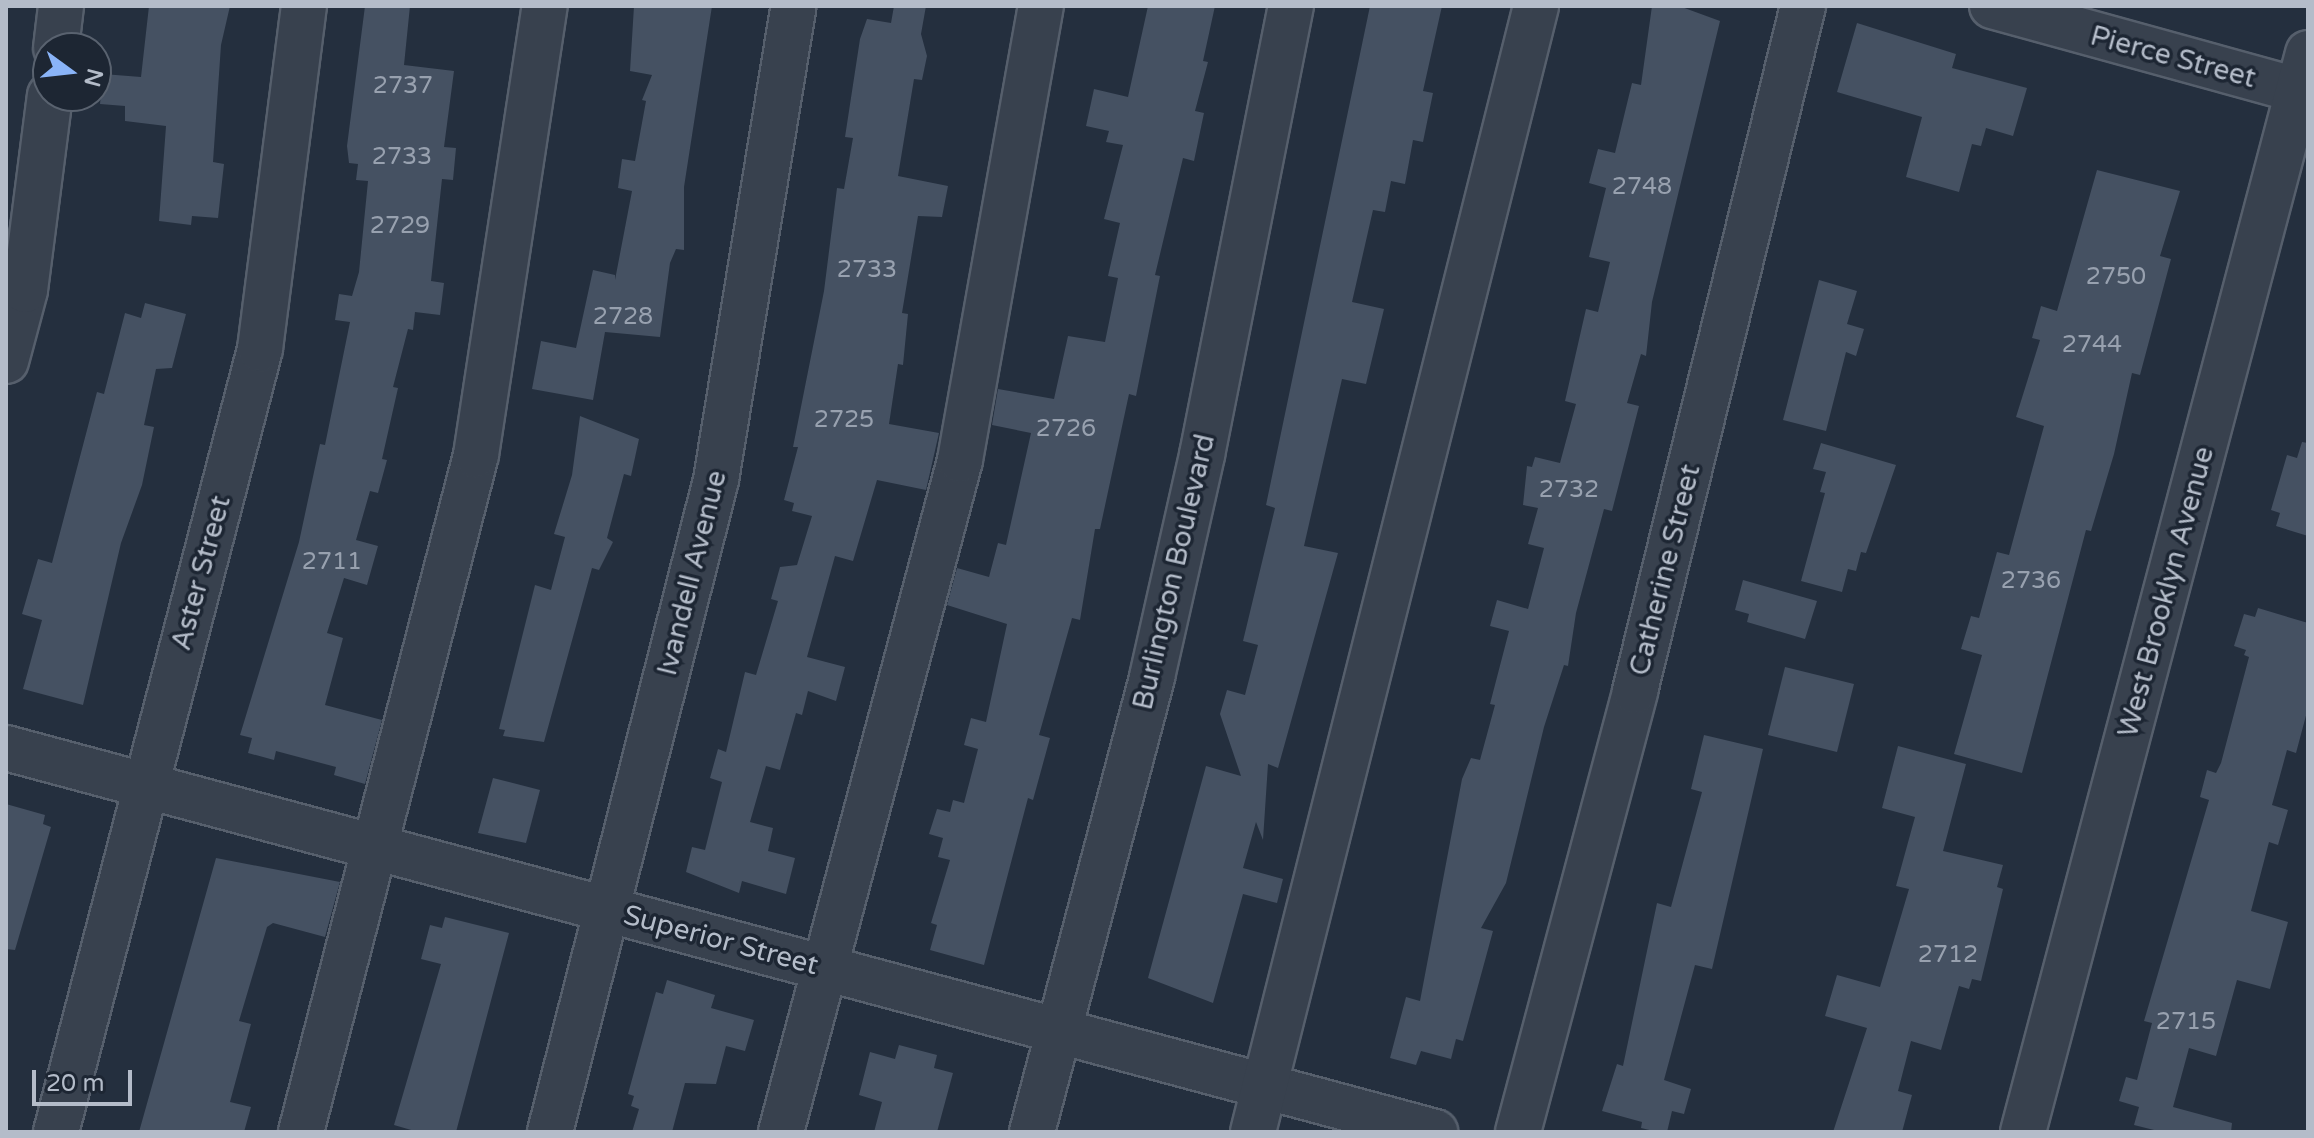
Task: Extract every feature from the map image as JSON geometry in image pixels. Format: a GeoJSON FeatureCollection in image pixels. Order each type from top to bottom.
{"type":"FeatureCollection","features":[{"type":"Feature","properties":{"kind":"street"},"geometry":{"type":"LineString","coordinates":[[58,32],[61,6]]}},
{"type":"Feature","properties":{"kind":"street","name":"Aster Street"},"geometry":{"type":"LineString","coordinates":[[56,1132],[260,349],[304,6]]}},
{"type":"Feature","properties":{"kind":"street"},"geometry":{"type":"LineString","coordinates":[[301,1132],[476,455],[545,6]]}},
{"type":"Feature","properties":{"kind":"street","name":"Ivandell Avenue"},"geometry":{"type":"LineString","coordinates":[[550,1132],[609,910],[733,399],[794,6]]}},
{"type":"Feature","properties":{"kind":"street"},"geometry":{"type":"LineString","coordinates":[[781,1132],[822,967],[960,460],[1041,6]]}},
{"type":"Feature","properties":{"kind":"street","name":"Burlington Boulevard"},"geometry":{"type":"LineString","coordinates":[[1032,1132],[1176,573],[1291,6]]}},
{"type":"Feature","properties":{"kind":"street"},"geometry":{"type":"LineString","coordinates":[[1253,1132],[1536,6]]}},
{"type":"Feature","properties":{"kind":"street","name":"Catherine Street"},"geometry":{"type":"LineString","coordinates":[[1518,1132],[1635,691],[1803,6]]}},
{"type":"Feature","properties":{"kind":"street","name":"Pierce Street"},"geometry":{"type":"LineString","coordinates":[[1992,6],[2305,79]]}},
{"type":"Feature","properties":{"kind":"street","name":"West Brooklyn Avenue"},"geometry":{"type":"LineString","coordinates":[[2023,1132],[2305,79]]}},
{"type":"Feature","properties":{"kind":"street"},"geometry":{"type":"LineString","coordinates":[[6,361],[33,244],[48,112]]}},
{"type":"Feature","properties":{"kind":"street","name":"Superior Street"},"geometry":{"type":"LineString","coordinates":[[6,748],[1435,1132]]}},
{"type":"Feature","properties":{"kind":"building"},"geometry":{"type":"Polygon","coordinates":[[[149,6],[230,6],[221,45],[213,162],[224,164],[218,218],[192,216],[191,225],[159,221],[166,126],[125,121],[125,106],[112,105],[112,75],[141,77],[149,6]]]}},
{"type":"Feature","properties":{"kind":"building"},"geometry":{"type":"Polygon","coordinates":[[[365,6],[410,6],[404,65],[454,71],[444,147],[456,148],[453,180],[442,179],[431,281],[444,283],[440,315],[415,312],[413,330],[408,329],[393,387],[398,388],[382,459],[387,460],[378,493],[370,491],[356,540],[378,546],[367,585],[344,578],[327,633],[343,638],[325,705],[382,720],[365,784],[334,775],[336,767],[276,751],[274,760],[248,753],[252,738],[240,735],[299,542],[320,444],[325,445],[350,322],[335,320],[339,294],[352,296],[359,272],[368,181],[356,180],[358,164],[349,163],[347,146],[365,6]]]}},
{"type":"Feature","properties":{"kind":"building"},"geometry":{"type":"Polygon","coordinates":[[[634,6],[712,6],[684,187],[684,250],[676,249],[670,263],[660,337],[605,332],[593,400],[532,389],[541,341],[576,348],[593,270],[615,275],[615,280],[632,191],[618,188],[622,159],[635,161],[646,101],[642,100],[652,75],[630,71],[634,6]]]}},
{"type":"Feature","properties":{"kind":"building"},"geometry":{"type":"Polygon","coordinates":[[[894,6],[926,6],[921,34],[927,56],[922,80],[914,79],[898,176],[948,186],[942,217],[918,216],[902,313],[908,314],[903,365],[898,364],[889,424],[939,433],[926,490],[877,480],[853,561],[835,556],[807,657],[845,667],[836,701],[808,691],[802,715],[796,713],[780,770],[766,766],[750,822],[773,828],[768,851],[795,858],[786,894],[742,881],[739,893],[686,872],[692,847],[705,850],[722,782],[710,778],[718,749],[726,752],[745,672],[756,675],[778,601],[771,599],[780,567],[797,565],[812,516],[792,511],[794,503],[784,500],[798,447],[793,447],[824,291],[837,188],[844,189],[853,138],[845,137],[860,39],[867,19],[891,23],[894,6]]]}},
{"type":"Feature","properties":{"kind":"building"},"geometry":{"type":"Polygon","coordinates":[[[1148,6],[1215,6],[1203,61],[1208,62],[1195,111],[1204,113],[1194,161],[1183,158],[1155,275],[1160,276],[1136,396],[1129,394],[1100,529],[1095,529],[1080,620],[1072,618],[1039,735],[1050,738],[1033,800],[1028,798],[984,965],[930,950],[937,925],[931,923],[950,860],[938,857],[943,838],[929,834],[937,809],[950,812],[953,800],[964,803],[978,749],[964,745],[971,718],[986,722],[1007,624],[947,605],[957,568],[989,577],[998,543],[1006,545],[1031,433],[992,425],[998,389],[1054,399],[1068,336],[1105,342],[1118,278],[1108,276],[1120,223],[1104,219],[1123,145],[1106,142],[1109,131],[1086,126],[1094,89],[1128,97],[1148,6]]]}},
{"type":"Feature","properties":{"kind":"building"},"geometry":{"type":"Polygon","coordinates":[[[1370,6],[1442,6],[1423,91],[1433,93],[1423,142],[1413,140],[1405,184],[1391,181],[1385,212],[1373,210],[1352,302],[1384,309],[1366,384],[1342,379],[1304,546],[1338,553],[1278,768],[1268,764],[1263,840],[1256,822],[1243,868],[1283,879],[1277,903],[1243,894],[1213,1003],[1148,978],[1206,766],[1241,776],[1220,714],[1227,690],[1245,695],[1258,645],[1243,641],[1275,508],[1266,505],[1370,6]]]}},
{"type":"Feature","properties":{"kind":"building"},"geometry":{"type":"Polygon","coordinates":[[[1652,6],[1679,6],[1720,21],[1652,302],[1646,356],[1641,354],[1627,403],[1639,406],[1612,511],[1604,509],[1576,613],[1568,666],[1564,665],[1544,727],[1506,883],[1481,928],[1493,931],[1463,1041],[1456,1039],[1451,1059],[1421,1051],[1416,1065],[1390,1058],[1406,997],[1420,1001],[1462,779],[1471,758],[1480,760],[1495,705],[1490,704],[1509,631],[1490,626],[1497,600],[1528,609],[1544,548],[1528,544],[1538,508],[1523,505],[1527,466],[1532,467],[1535,457],[1560,463],[1576,404],[1565,401],[1586,309],[1598,312],[1610,262],[1589,257],[1606,188],[1589,183],[1598,149],[1615,153],[1632,83],[1641,85],[1652,6]]]}},
{"type":"Feature","properties":{"kind":"building"},"geometry":{"type":"Polygon","coordinates":[[[1857,23],[1956,54],[1952,68],[2027,88],[2013,136],[1986,128],[1981,146],[1972,144],[1959,192],[1906,177],[1922,117],[1837,92],[1857,23]]]}},
{"type":"Feature","properties":{"kind":"building"},"geometry":{"type":"Polygon","coordinates":[[[2097,170],[2180,191],[2160,256],[2171,259],[2140,375],[2132,373],[2114,454],[2091,531],[2086,530],[2022,773],[1954,754],[1982,655],[1961,649],[1971,616],[1979,618],[1997,552],[2009,555],[2044,426],[2016,417],[2040,340],[2032,338],[2041,306],[2057,311],[2097,170]]]}},
{"type":"Feature","properties":{"kind":"building"},"geometry":{"type":"Polygon","coordinates":[[[1819,280],[1857,291],[1847,324],[1864,329],[1856,356],[1846,352],[1826,431],[1783,420],[1819,280]]]}},
{"type":"Feature","properties":{"kind":"building"},"geometry":{"type":"Polygon","coordinates":[[[145,303],[186,314],[172,368],[156,369],[144,425],[154,427],[142,485],[121,543],[83,705],[23,689],[42,620],[22,614],[38,559],[52,563],[97,392],[104,394],[125,313],[141,318],[145,303]]]}},
{"type":"Feature","properties":{"kind":"building"},"geometry":{"type":"Polygon","coordinates":[[[580,416],[639,439],[631,476],[624,474],[607,538],[613,542],[599,570],[592,568],[544,742],[503,736],[505,730],[499,729],[535,585],[551,590],[565,537],[554,534],[572,475],[580,416]]]}},
{"type":"Feature","properties":{"kind":"building"},"geometry":{"type":"Polygon","coordinates":[[[2302,442],[2308,443],[2308,536],[2276,526],[2280,513],[2271,510],[2287,455],[2297,458],[2302,442]]]}},
{"type":"Feature","properties":{"kind":"building"},"geometry":{"type":"Polygon","coordinates":[[[1821,443],[1896,465],[1866,553],[1861,552],[1856,571],[1848,569],[1842,592],[1801,581],[1825,493],[1820,492],[1826,472],[1813,469],[1821,443]]]}},
{"type":"Feature","properties":{"kind":"building"},"geometry":{"type":"Polygon","coordinates":[[[1743,580],[1817,601],[1805,639],[1747,622],[1749,614],[1735,610],[1743,580]]]}},
{"type":"Feature","properties":{"kind":"building"},"geometry":{"type":"Polygon","coordinates":[[[2258,608],[2308,623],[2308,708],[2296,753],[2287,750],[2272,805],[2288,810],[2278,845],[2269,842],[2251,911],[2288,922],[2270,989],[2237,980],[2216,1056],[2189,1048],[2173,1107],[2232,1123],[2231,1132],[2162,1132],[2134,1125],[2139,1107],[2119,1101],[2126,1077],[2137,1080],[2152,1023],[2144,1021],[2209,800],[2200,797],[2207,770],[2216,773],[2221,763],[2249,657],[2244,655],[2246,650],[2234,646],[2244,614],[2255,617],[2258,608]]]}},
{"type":"Feature","properties":{"kind":"building"},"geometry":{"type":"Polygon","coordinates":[[[1785,667],[1854,684],[1837,752],[1768,735],[1785,667]]]}},
{"type":"Feature","properties":{"kind":"building"},"geometry":{"type":"Polygon","coordinates":[[[1704,735],[1763,749],[1712,969],[1695,965],[1664,1080],[1691,1089],[1684,1114],[1672,1111],[1667,1132],[1658,1132],[1641,1128],[1642,1122],[1602,1111],[1617,1064],[1623,1066],[1657,903],[1671,907],[1702,792],[1691,789],[1704,735]]]}},
{"type":"Feature","properties":{"kind":"building"},"geometry":{"type":"Polygon","coordinates":[[[1898,746],[1966,764],[1943,851],[2003,865],[1997,887],[2003,889],[1981,981],[1972,979],[1969,989],[1959,986],[1941,1050],[1911,1041],[1898,1091],[1912,1095],[1902,1132],[1833,1132],[1867,1028],[1825,1016],[1837,975],[1880,987],[1909,889],[1896,886],[1915,817],[1882,808],[1898,746]]]}},
{"type":"Feature","properties":{"kind":"building"},"geometry":{"type":"Polygon","coordinates":[[[493,778],[540,790],[526,843],[478,833],[493,778]]]}},
{"type":"Feature","properties":{"kind":"building"},"geometry":{"type":"Polygon","coordinates":[[[6,804],[45,815],[43,824],[51,827],[15,950],[6,949],[6,804]]]}},
{"type":"Feature","properties":{"kind":"building"},"geometry":{"type":"Polygon","coordinates":[[[216,858],[340,882],[325,937],[273,923],[267,927],[239,1021],[251,1024],[230,1102],[251,1107],[244,1132],[139,1132],[216,858]]]}},
{"type":"Feature","properties":{"kind":"building"},"geometry":{"type":"Polygon","coordinates":[[[445,917],[509,933],[456,1132],[418,1132],[394,1125],[441,964],[421,959],[430,925],[442,928],[445,917]]]}},
{"type":"Feature","properties":{"kind":"building"},"geometry":{"type":"Polygon","coordinates":[[[667,980],[715,995],[711,1008],[754,1020],[745,1051],[726,1046],[716,1084],[685,1083],[672,1132],[632,1132],[639,1109],[631,1106],[634,1096],[628,1094],[656,992],[663,994],[667,980]]]}},
{"type":"Feature","properties":{"kind":"building"},"geometry":{"type":"Polygon","coordinates":[[[899,1045],[937,1055],[934,1068],[953,1073],[937,1132],[874,1132],[882,1102],[859,1095],[870,1052],[895,1059],[899,1045]]]}}]}
